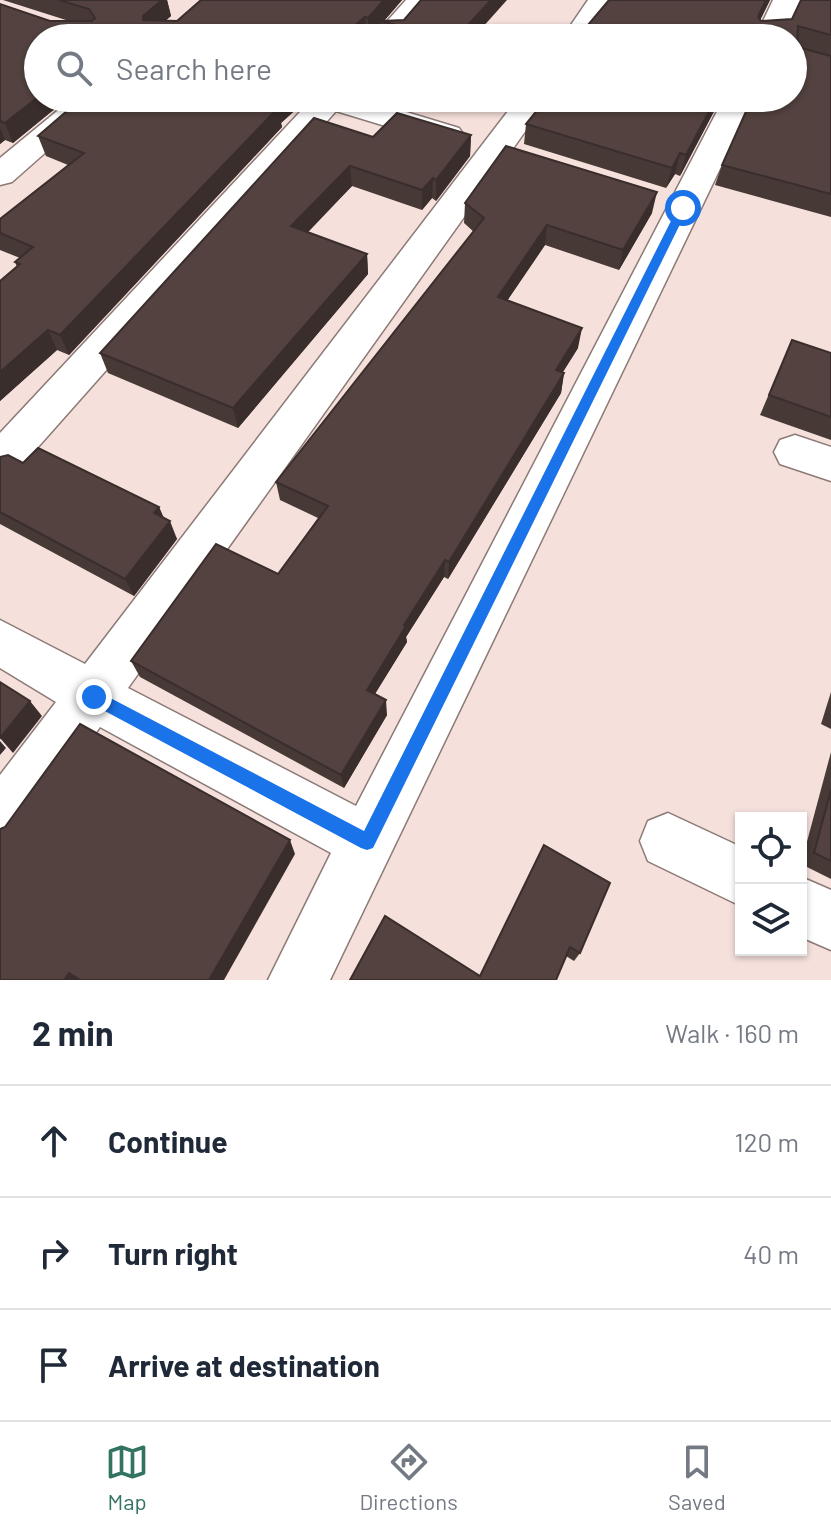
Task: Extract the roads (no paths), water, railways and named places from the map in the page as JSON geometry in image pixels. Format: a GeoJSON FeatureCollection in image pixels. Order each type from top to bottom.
{"type":"FeatureCollection","features":[{"type":"Feature","properties":{"kind":"street"},"geometry":{"type":"LineString","coordinates":[[399,24],[421,0]]}},
{"type":"Feature","properties":{"kind":"street"},"geometry":{"type":"LineString","coordinates":[[586,24],[602,0]]}},
{"type":"Feature","properties":{"kind":"street"},"geometry":{"type":"LineString","coordinates":[[776,24],[787,0]]}},
{"type":"Feature","properties":{"kind":"street"},"geometry":{"type":"LineString","coordinates":[[6,163],[73,112]]}},
{"type":"Feature","properties":{"kind":"street"},"geometry":{"type":"LineString","coordinates":[[0,461],[316,112]]}},
{"type":"Feature","properties":{"kind":"street"},"geometry":{"type":"LineString","coordinates":[[374,112],[511,155]]}},
{"type":"Feature","properties":{"kind":"street"},"geometry":{"type":"LineString","coordinates":[[0,820],[511,155],[528,112]]}},
{"type":"Feature","properties":{"kind":"street"},"geometry":{"type":"LineString","coordinates":[[298,980],[367,842],[669,203],[730,112]]}},
{"type":"Feature","properties":{"kind":"street"},"geometry":{"type":"LineString","coordinates":[[0,642],[94,697],[367,842]]}},
{"type":"Feature","properties":{"kind":"street"},"geometry":{"type":"LineString","coordinates":[[668,841],[735,874]]}},
{"type":"Feature","properties":{"kind":"street"},"geometry":{"type":"LineString","coordinates":[[807,909],[831,921]]}}]}
